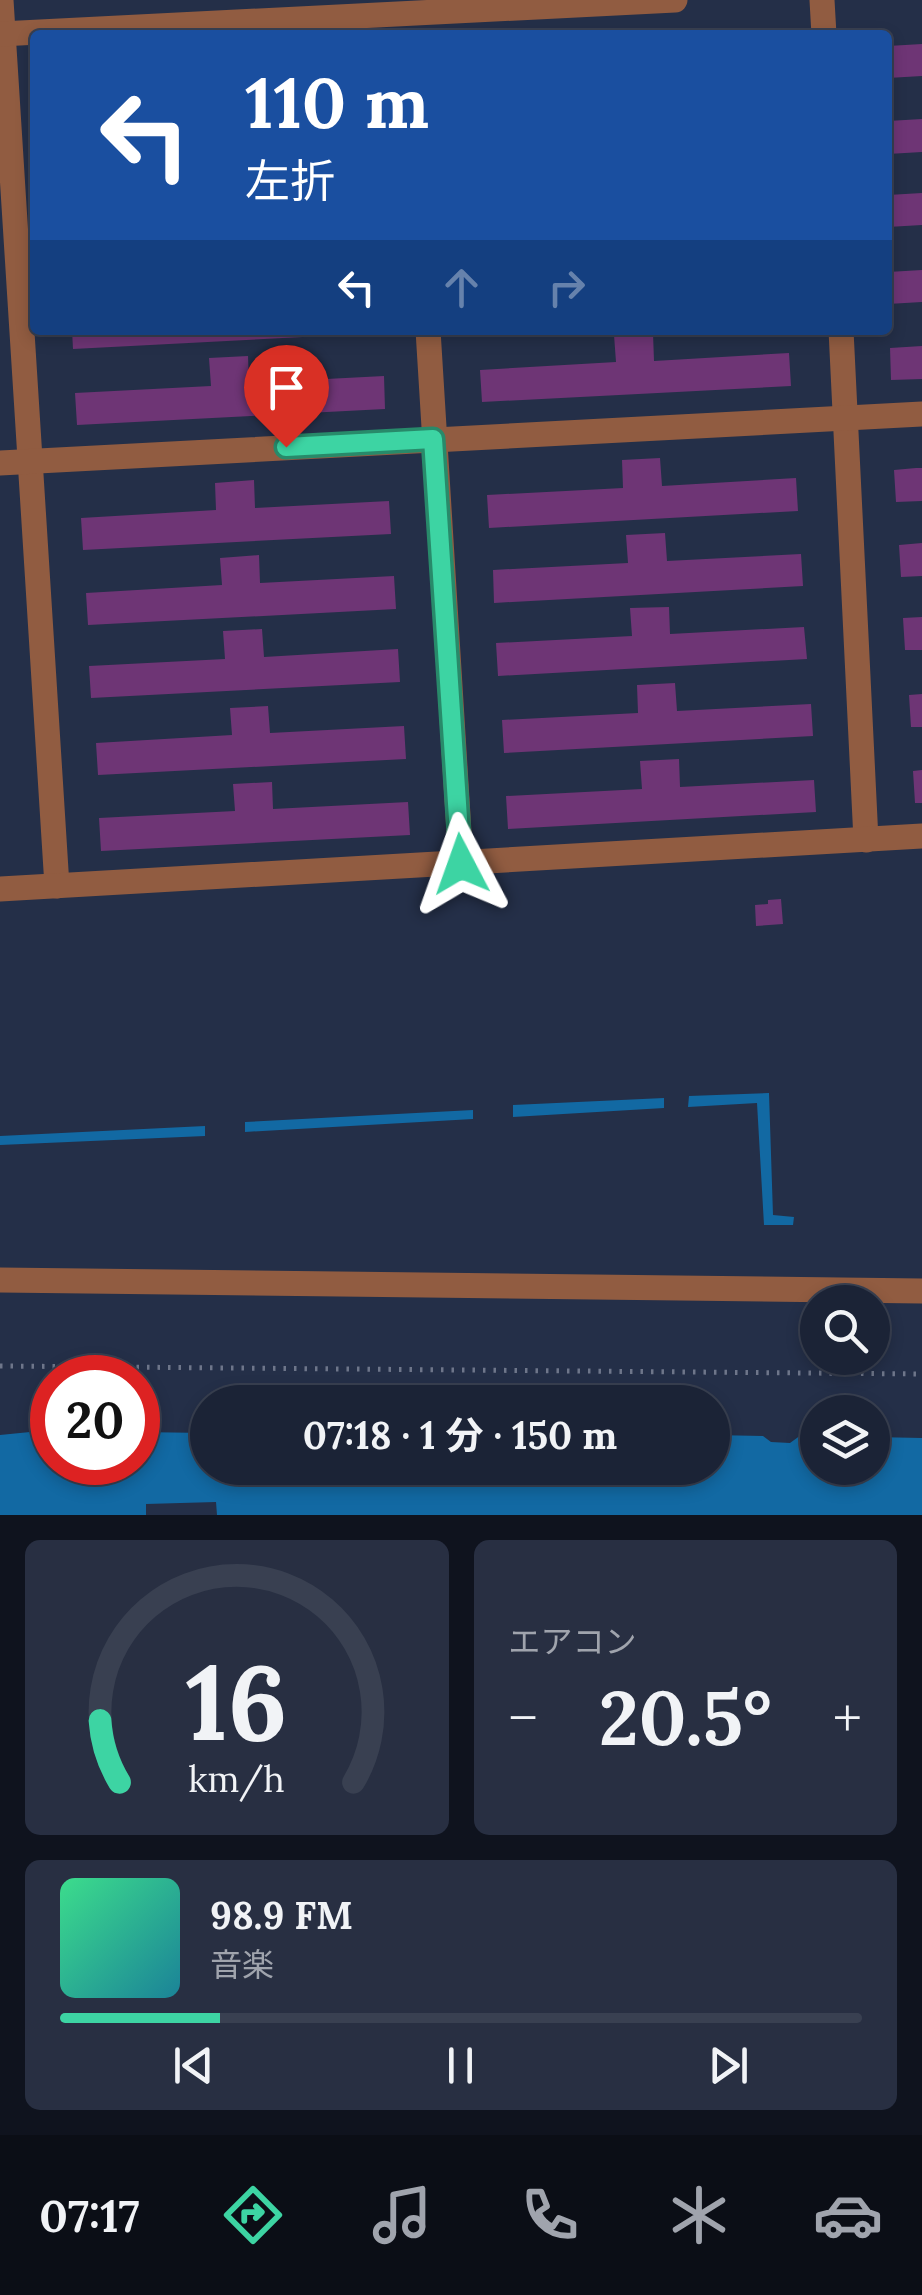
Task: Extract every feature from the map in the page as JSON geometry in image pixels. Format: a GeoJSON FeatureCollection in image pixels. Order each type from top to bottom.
{"type":"FeatureCollection","features":[{"type":"Feature","properties":{"kind":"lane"},"geometry":{"type":"LineString","coordinates":[[1,0],[57,886]]}},
{"type":"Feature","properties":{"kind":"lane"},"geometry":{"type":"LineString","coordinates":[[93,30],[676,0]]}},
{"type":"Feature","properties":{"kind":"lane"},"geometry":{"type":"LineString","coordinates":[[822,0],[824,30]]}},
{"type":"Feature","properties":{"kind":"lane"},"geometry":{"type":"LineString","coordinates":[[2,34],[30,33]]}},
{"type":"Feature","properties":{"kind":"lane"},"geometry":{"type":"LineString","coordinates":[[428,335],[461,864]]}},
{"type":"Feature","properties":{"kind":"lane"},"geometry":{"type":"LineString","coordinates":[[840,335],[866,840]]}},
{"type":"Feature","properties":{"kind":"lane"},"geometry":{"type":"LineString","coordinates":[[0,463],[922,414]]}},
{"type":"Feature","properties":{"kind":"lane"},"geometry":{"type":"LineString","coordinates":[[0,890],[922,836]]}},
{"type":"Feature","properties":{"kind":"lane"},"geometry":{"type":"LineString","coordinates":[[0,1280],[922,1291]]}},
{"type":"Feature","properties":{"kind":"path"},"geometry":{"type":"LineString","coordinates":[[0,1366],[922,1374]]}},
{"type":"Feature","properties":{"kind":"water"},"geometry":{"type":"Polygon","coordinates":[[[769,1093],[773,1215],[794,1217],[793,1225],[764,1225],[757,1103],[688,1107],[689,1096],[769,1093]]]}},
{"type":"Feature","properties":{"kind":"water"},"geometry":{"type":"Polygon","coordinates":[[[664,1098],[664,1108],[513,1117],[513,1105],[664,1098]]]}},
{"type":"Feature","properties":{"kind":"water"},"geometry":{"type":"Polygon","coordinates":[[[473,1110],[473,1119],[245,1132],[245,1122],[473,1110]]]}},
{"type":"Feature","properties":{"kind":"water"},"geometry":{"type":"Polygon","coordinates":[[[205,1126],[205,1136],[0,1145],[0,1136],[205,1126]]]}},
{"type":"Feature","properties":{"kind":"water"},"geometry":{"type":"Polygon","coordinates":[[[30,1432],[30,1485],[160,1485],[160,1432],[190,1433],[190,1485],[730,1485],[730,1435],[763,1436],[771,1442],[790,1443],[800,1436],[800,1485],[890,1485],[890,1437],[922,1438],[922,1515],[217,1515],[216,1502],[146,1504],[146,1515],[0,1515],[0,1435],[30,1432]]]}},
{"type":"Feature","properties":{"kind":"building"},"geometry":{"type":"Polygon","coordinates":[[[922,44],[922,76],[892,78],[892,46],[922,44]]]}},
{"type":"Feature","properties":{"kind":"building"},"geometry":{"type":"Polygon","coordinates":[[[922,119],[922,152],[892,154],[892,121],[922,119]]]}},
{"type":"Feature","properties":{"kind":"building"},"geometry":{"type":"Polygon","coordinates":[[[922,193],[922,225],[892,227],[892,195],[922,193]]]}},
{"type":"Feature","properties":{"kind":"building"},"geometry":{"type":"Polygon","coordinates":[[[922,270],[922,302],[892,304],[892,272],[922,270]]]}},
{"type":"Feature","properties":{"kind":"building"},"geometry":{"type":"Polygon","coordinates":[[[72,335],[342,335],[73,349],[72,335]]]}},
{"type":"Feature","properties":{"kind":"building"},"geometry":{"type":"Polygon","coordinates":[[[614,335],[653,335],[654,361],[789,353],[791,386],[482,402],[480,370],[616,362],[614,335]]]}},
{"type":"Feature","properties":{"kind":"building"},"geometry":{"type":"Polygon","coordinates":[[[922,346],[922,379],[891,380],[890,348],[922,346]]]}},
{"type":"Feature","properties":{"kind":"building"},"geometry":{"type":"Polygon","coordinates":[[[248,356],[249,383],[384,376],[385,409],[77,425],[75,393],[211,386],[209,358],[248,356]]]}},
{"type":"Feature","properties":{"kind":"building"},"geometry":{"type":"Polygon","coordinates":[[[660,458],[662,486],[796,478],[798,511],[489,528],[487,495],[623,488],[622,460],[660,458]]]}},
{"type":"Feature","properties":{"kind":"building"},"geometry":{"type":"Polygon","coordinates":[[[922,468],[922,501],[896,502],[894,470],[922,468]]]}},
{"type":"Feature","properties":{"kind":"building"},"geometry":{"type":"Polygon","coordinates":[[[254,480],[255,508],[389,501],[391,534],[83,550],[81,518],[216,510],[215,483],[254,480]]]}},
{"type":"Feature","properties":{"kind":"building"},"geometry":{"type":"Polygon","coordinates":[[[665,533],[667,561],[801,554],[803,586],[494,603],[493,570],[628,563],[626,535],[665,533]]]}},
{"type":"Feature","properties":{"kind":"building"},"geometry":{"type":"Polygon","coordinates":[[[922,543],[922,576],[901,577],[899,545],[922,543]]]}},
{"type":"Feature","properties":{"kind":"building"},"geometry":{"type":"Polygon","coordinates":[[[259,555],[260,583],[394,576],[396,609],[88,625],[86,593],[222,585],[220,558],[259,555]]]}},
{"type":"Feature","properties":{"kind":"building"},"geometry":{"type":"Polygon","coordinates":[[[669,607],[670,634],[804,627],[807,659],[498,676],[496,643],[632,636],[630,608],[669,607]]]}},
{"type":"Feature","properties":{"kind":"building"},"geometry":{"type":"Polygon","coordinates":[[[922,617],[922,650],[905,650],[903,618],[922,617]]]}},
{"type":"Feature","properties":{"kind":"building"},"geometry":{"type":"Polygon","coordinates":[[[262,629],[264,657],[398,649],[400,682],[91,698],[89,666],[225,659],[223,631],[262,629]]]}},
{"type":"Feature","properties":{"kind":"building"},"geometry":{"type":"Polygon","coordinates":[[[675,683],[677,711],[811,704],[813,736],[504,753],[502,720],[638,713],[637,685],[675,683]]]}},
{"type":"Feature","properties":{"kind":"building"},"geometry":{"type":"Polygon","coordinates":[[[922,694],[922,727],[911,727],[909,695],[922,694]]]}},
{"type":"Feature","properties":{"kind":"building"},"geometry":{"type":"Polygon","coordinates":[[[268,706],[270,733],[404,726],[406,759],[98,775],[96,743],[232,735],[230,708],[268,706]]]}},
{"type":"Feature","properties":{"kind":"building"},"geometry":{"type":"Polygon","coordinates":[[[679,759],[680,787],[814,780],[816,812],[508,829],[506,796],[642,789],[640,761],[679,759]]]}},
{"type":"Feature","properties":{"kind":"building"},"geometry":{"type":"Polygon","coordinates":[[[922,770],[922,803],[915,803],[913,771],[922,770]]]}},
{"type":"Feature","properties":{"kind":"building"},"geometry":{"type":"Polygon","coordinates":[[[272,782],[273,809],[408,802],[410,835],[101,851],[99,818],[235,811],[233,784],[272,782]]]}},
{"type":"Feature","properties":{"kind":"building"},"geometry":{"type":"Polygon","coordinates":[[[781,899],[783,924],[756,926],[755,905],[781,899]]]}},
{"type":"Feature","properties":{"kind":"route"},"geometry":{"type":"LineString","coordinates":[[286,447],[433,439],[461,864]]}}]}
